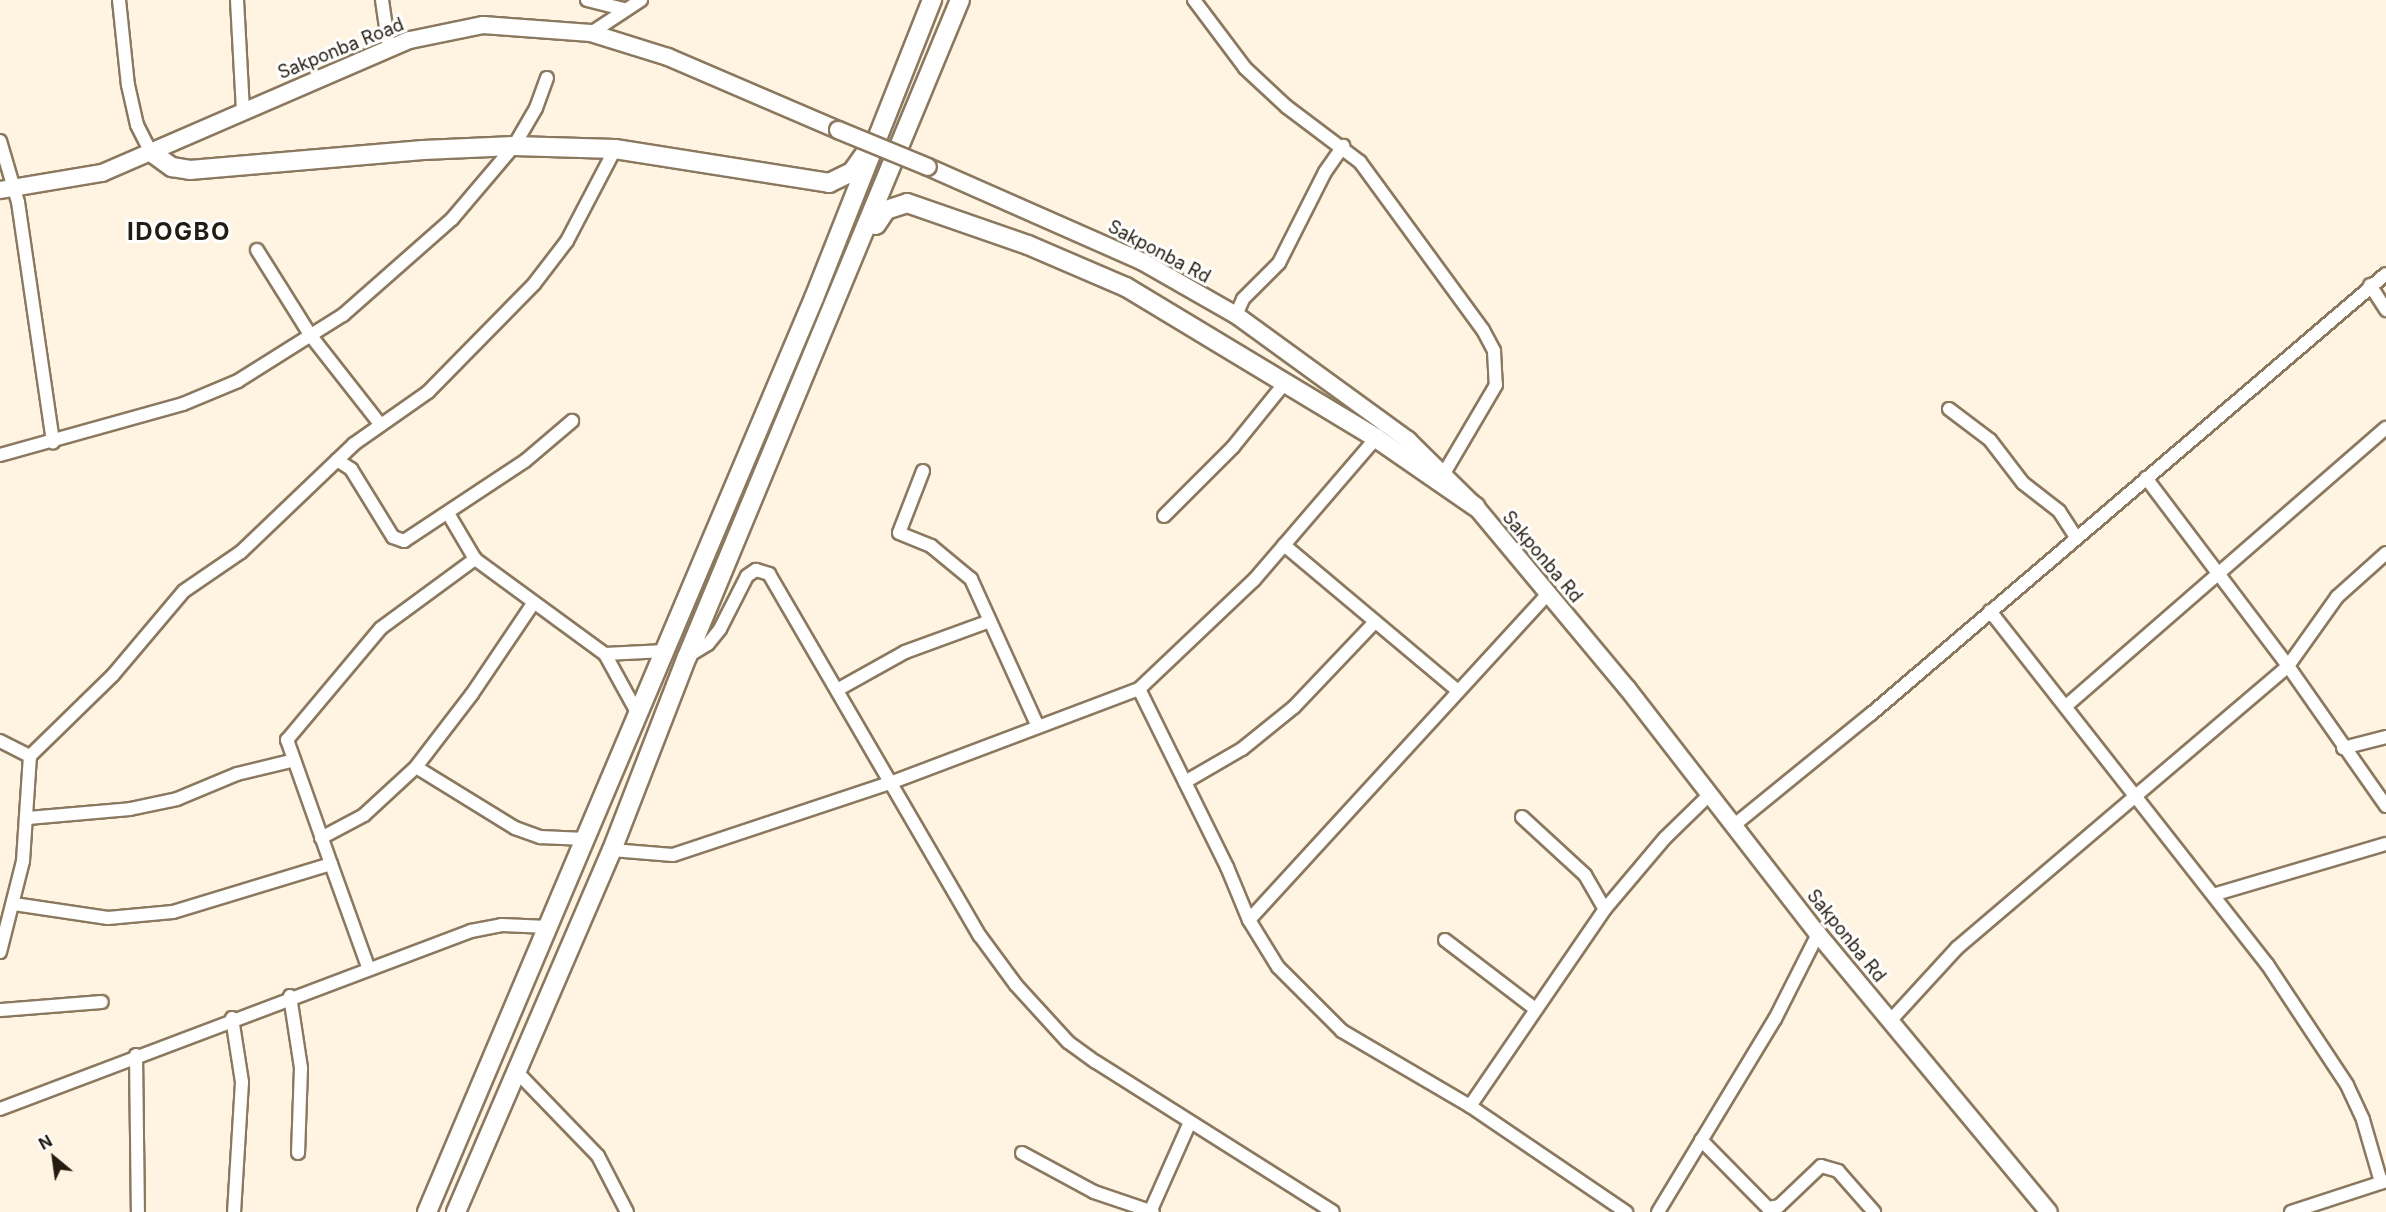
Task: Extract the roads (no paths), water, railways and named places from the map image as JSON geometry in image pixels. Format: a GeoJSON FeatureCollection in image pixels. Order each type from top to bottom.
{"type":"FeatureCollection","features":[{"type":"Feature","properties":{"kind":"highway"},"geometry":{"type":"LineString","coordinates":[[427,1212],[826,267],[932,0]]}},
{"type":"Feature","properties":{"kind":"highway"},"geometry":{"type":"LineString","coordinates":[[456,1212],[612,850],[687,657],[846,283],[960,0]]}},
{"type":"Feature","properties":{"kind":"highway"},"geometry":{"type":"LineString","coordinates":[[932,70],[898,173],[898,195],[907,204],[1028,245],[1126,287],[1376,438],[1476,507]]}},
{"type":"Feature","properties":{"kind":"highway"},"geometry":{"type":"LineString","coordinates":[[151,152],[172,167],[190,170],[514,146],[615,149],[828,183],[852,172],[862,160],[903,71]]}},
{"type":"Feature","properties":{"kind":"highway"},"geometry":{"type":"LineString","coordinates":[[826,267],[842,206],[828,183]]}},
{"type":"Feature","properties":{"kind":"highway"},"geometry":{"type":"LineString","coordinates":[[846,283],[886,210],[907,204]]}},
{"type":"Feature","properties":{"kind":"highway"},"geometry":{"type":"LineString","coordinates":[[466,1119],[491,1131]]}},
{"type":"Feature","properties":{"kind":"main road","name":"Sakponba Road"},"geometry":{"type":"LineString","coordinates":[[7,189],[102,173],[389,48],[483,25],[591,33],[668,57],[838,130]]}},
{"type":"Feature","properties":{"kind":"main road","name":"Sakponba Rd"},"geometry":{"type":"LineString","coordinates":[[838,130],[1143,262],[1236,315],[1408,440],[1476,507],[1709,795],[1818,934],[2049,1212]]}},
{"type":"Feature","properties":{"kind":"street"},"geometry":{"type":"LineString","coordinates":[[118,0],[128,85],[137,125],[151,152]]}},
{"type":"Feature","properties":{"kind":"street"},"geometry":{"type":"LineString","coordinates":[[237,0],[243,111]]}},
{"type":"Feature","properties":{"kind":"street"},"geometry":{"type":"LineString","coordinates":[[382,0],[389,48]]}},
{"type":"Feature","properties":{"kind":"street"},"geometry":{"type":"LineString","coordinates":[[587,0],[624,9]]}},
{"type":"Feature","properties":{"kind":"street"},"geometry":{"type":"LineString","coordinates":[[591,33],[624,9],[641,0]]}},
{"type":"Feature","properties":{"kind":"street"},"geometry":{"type":"LineString","coordinates":[[1194,0],[1245,68],[1287,107],[1343,146],[1399,211],[1494,351],[1496,385],[1443,475]]}},
{"type":"Feature","properties":{"kind":"street"},"geometry":{"type":"LineString","coordinates":[[0,455],[183,404],[238,381],[343,315],[452,219],[514,146],[529,121],[547,78]]}},
{"type":"Feature","properties":{"kind":"street"},"geometry":{"type":"LineString","coordinates":[[529,121],[533,146]]}},
{"type":"Feature","properties":{"kind":"street"},"geometry":{"type":"LineString","coordinates":[[0,141],[53,442]]}},
{"type":"Feature","properties":{"kind":"street"},"geometry":{"type":"LineString","coordinates":[[1236,315],[1243,299],[1279,263],[1325,172],[1343,146]]}},
{"type":"Feature","properties":{"kind":"street"},"geometry":{"type":"LineString","coordinates":[[0,952],[14,904],[28,818],[30,756],[113,675],[184,591],[241,552],[337,460],[380,424],[428,392],[534,284],[567,242],[615,149]]}},
{"type":"Feature","properties":{"kind":"street"},"geometry":{"type":"LineString","coordinates":[[257,250],[311,336],[380,424]]}},
{"type":"Feature","properties":{"kind":"street"},"geometry":{"type":"LineString","coordinates":[[1733,826],[1990,611],[2370,285],[2386,274]]}},
{"type":"Feature","properties":{"kind":"street"},"geometry":{"type":"LineString","coordinates":[[2370,285],[2386,310]]}},
{"type":"Feature","properties":{"kind":"street"},"geometry":{"type":"LineString","coordinates":[[1164,516],[1249,430],[1284,384]]}},
{"type":"Feature","properties":{"kind":"street"},"geometry":{"type":"LineString","coordinates":[[1949,409],[1990,440],[2023,483],[2059,511],[2076,537]]}},
{"type":"Feature","properties":{"kind":"street"},"geometry":{"type":"LineString","coordinates":[[337,460],[351,469],[393,537],[404,541],[449,514],[525,461],[572,421]]}},
{"type":"Feature","properties":{"kind":"street"},"geometry":{"type":"LineString","coordinates":[[2066,706],[2386,428]]}},
{"type":"Feature","properties":{"kind":"street"},"geometry":{"type":"LineString","coordinates":[[612,850],[673,855],[890,783],[1139,689],[1284,545],[1376,438]]}},
{"type":"Feature","properties":{"kind":"street"},"geometry":{"type":"LineString","coordinates":[[923,471],[899,533],[954,562],[971,579],[1038,727]]}},
{"type":"Feature","properties":{"kind":"street"},"geometry":{"type":"LineString","coordinates":[[2145,478],[2288,666],[2343,748],[2386,806]]}},
{"type":"Feature","properties":{"kind":"street"},"geometry":{"type":"LineString","coordinates":[[449,514],[475,559],[495,570],[532,605],[604,654],[638,714]]}},
{"type":"Feature","properties":{"kind":"street"},"geometry":{"type":"LineString","coordinates":[[1284,545],[1458,691]]}},
{"type":"Feature","properties":{"kind":"street"},"geometry":{"type":"LineString","coordinates":[[1891,1020],[1958,948],[2288,666],[2337,597],[2386,553]]}},
{"type":"Feature","properties":{"kind":"street"},"geometry":{"type":"LineString","coordinates":[[368,967],[332,864],[291,761],[286,740],[381,628],[475,559]]}},
{"type":"Feature","properties":{"kind":"street"},"geometry":{"type":"LineString","coordinates":[[687,657],[708,644],[720,629],[747,576],[763,570],[792,609],[980,936],[1016,985],[1068,1042],[1333,1212]]}},
{"type":"Feature","properties":{"kind":"street"},"geometry":{"type":"LineString","coordinates":[[1249,920],[1548,594]]}},
{"type":"Feature","properties":{"kind":"street"},"geometry":{"type":"LineString","coordinates":[[321,838],[364,814],[416,767],[472,694],[532,605]]}},
{"type":"Feature","properties":{"kind":"street"},"geometry":{"type":"LineString","coordinates":[[1990,611],[2216,894],[2347,1085],[2363,1120],[2384,1181],[2291,1212]]}},
{"type":"Feature","properties":{"kind":"street"},"geometry":{"type":"LineString","coordinates":[[837,690],[905,652],[990,621]]}},
{"type":"Feature","properties":{"kind":"street"},"geometry":{"type":"LineString","coordinates":[[1185,782],[1242,749],[1294,708],[1375,622]]}},
{"type":"Feature","properties":{"kind":"street"},"geometry":{"type":"LineString","coordinates":[[604,654],[665,651]]}},
{"type":"Feature","properties":{"kind":"street"},"geometry":{"type":"LineString","coordinates":[[1139,689],[1249,920],[1278,967],[1342,1031],[1470,1106],[1626,1212]]}},
{"type":"Feature","properties":{"kind":"street"},"geometry":{"type":"LineString","coordinates":[[2343,748],[2386,736]]}},
{"type":"Feature","properties":{"kind":"street"},"geometry":{"type":"LineString","coordinates":[[0,741],[30,756]]}},
{"type":"Feature","properties":{"kind":"street"},"geometry":{"type":"LineString","coordinates":[[28,818],[165,801],[237,774],[291,761]]}},
{"type":"Feature","properties":{"kind":"street"},"geometry":{"type":"LineString","coordinates":[[416,767],[515,828],[540,837],[585,839]]}},
{"type":"Feature","properties":{"kind":"street"},"geometry":{"type":"LineString","coordinates":[[1470,1106],[1534,1008],[1605,909],[1665,838],[1709,795]]}},
{"type":"Feature","properties":{"kind":"street"},"geometry":{"type":"LineString","coordinates":[[1522,816],[1585,875],[1605,909]]}},
{"type":"Feature","properties":{"kind":"street"},"geometry":{"type":"LineString","coordinates":[[2216,894],[2386,844]]}},
{"type":"Feature","properties":{"kind":"street"},"geometry":{"type":"LineString","coordinates":[[14,904],[108,918],[174,912],[332,864]]}},
{"type":"Feature","properties":{"kind":"street"},"geometry":{"type":"LineString","coordinates":[[0,1109],[290,996],[471,931],[501,925],[548,927]]}},
{"type":"Feature","properties":{"kind":"street"},"geometry":{"type":"LineString","coordinates":[[1658,1212],[1775,1019],[1818,934]]}},
{"type":"Feature","properties":{"kind":"street"},"geometry":{"type":"LineString","coordinates":[[1445,940],[1534,1008]]}},
{"type":"Feature","properties":{"kind":"street"},"geometry":{"type":"LineString","coordinates":[[290,996],[301,1068],[298,1153]]}},
{"type":"Feature","properties":{"kind":"street"},"geometry":{"type":"LineString","coordinates":[[0,1010],[102,1002]]}},
{"type":"Feature","properties":{"kind":"street"},"geometry":{"type":"LineString","coordinates":[[232,1018],[242,1082],[234,1212]]}},
{"type":"Feature","properties":{"kind":"street"},"geometry":{"type":"LineString","coordinates":[[136,1055],[138,1212]]}},
{"type":"Feature","properties":{"kind":"street"},"geometry":{"type":"LineString","coordinates":[[516,1071],[588,1142],[623,1210]]}},
{"type":"Feature","properties":{"kind":"street"},"geometry":{"type":"LineString","coordinates":[[1022,1153],[1094,1192],[1151,1212],[1190,1122]]}},
{"type":"Feature","properties":{"kind":"street"},"geometry":{"type":"LineString","coordinates":[[1701,1140],[1768,1208],[1779,1206],[1821,1166],[1838,1171],[1874,1212]]}},
{"type":"Feature","properties":{"kind":"district","name":"IDOGBO"},"geometry":{"type":"Point","coordinates":[179,232]}}]}
